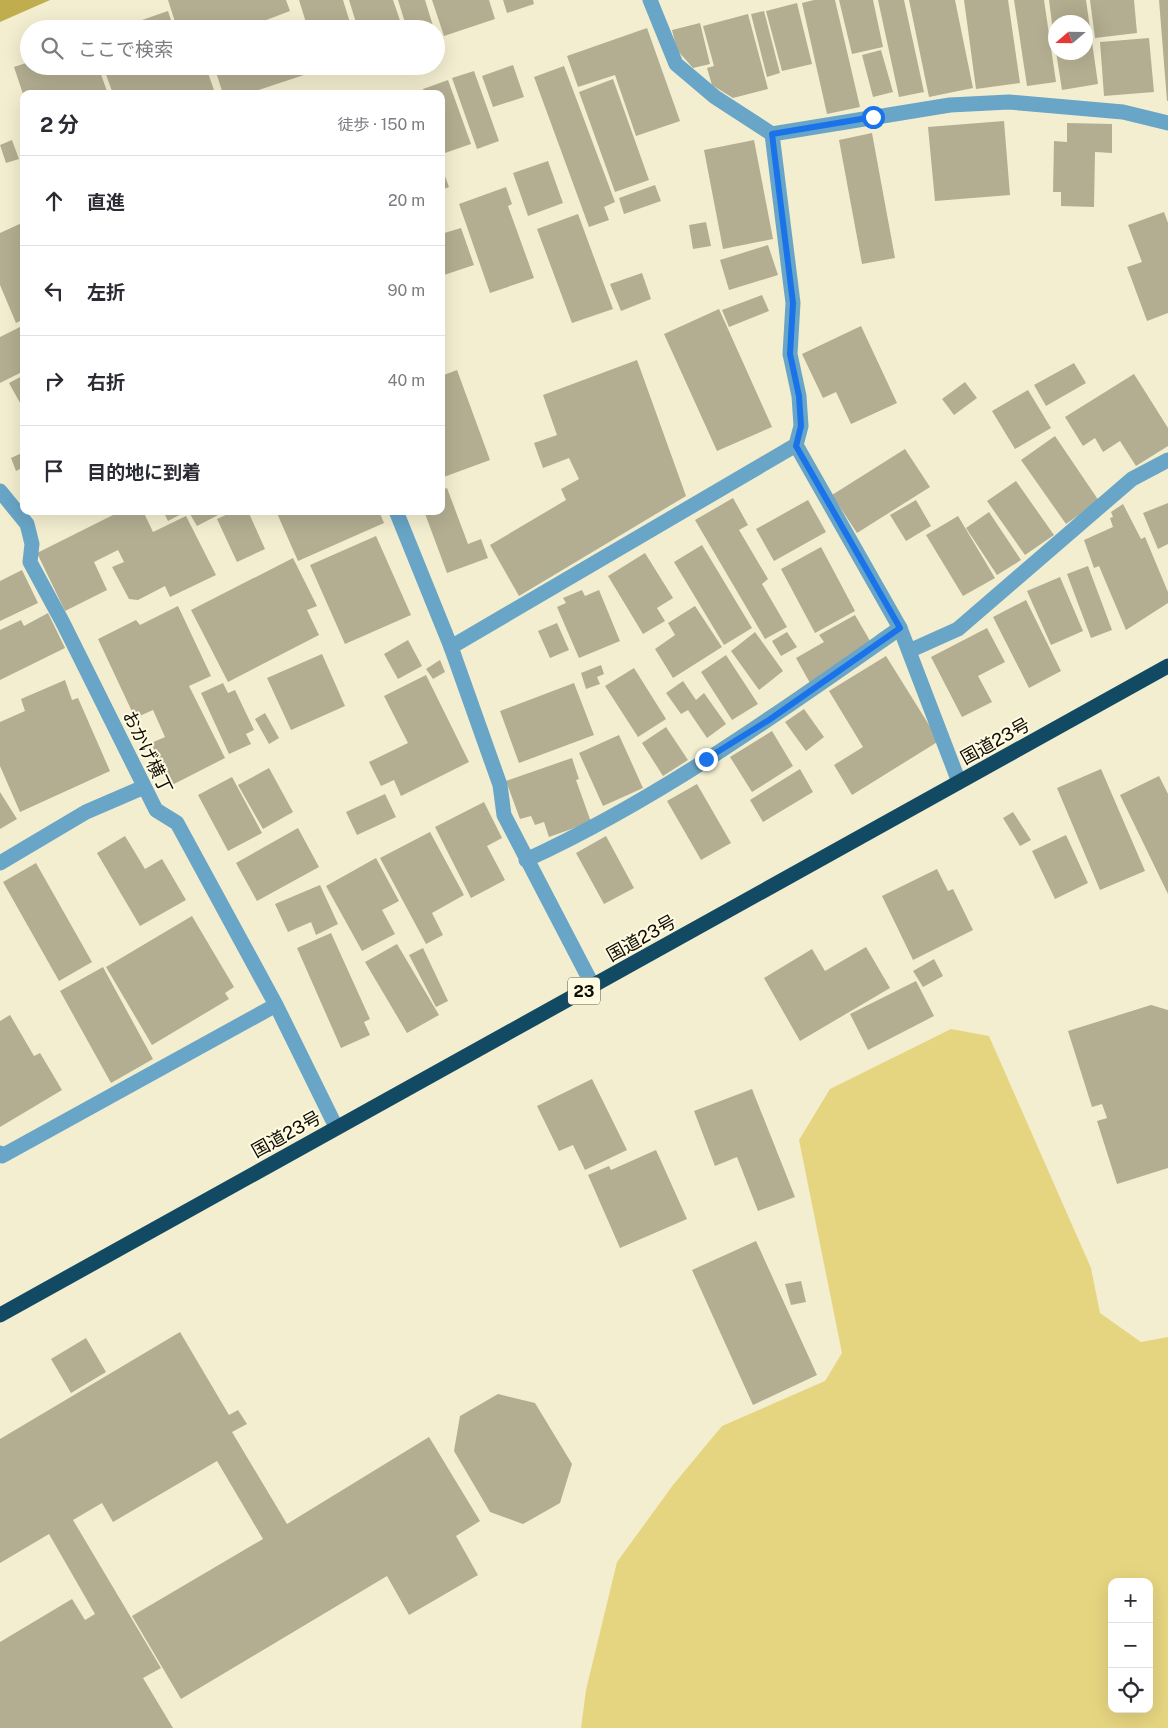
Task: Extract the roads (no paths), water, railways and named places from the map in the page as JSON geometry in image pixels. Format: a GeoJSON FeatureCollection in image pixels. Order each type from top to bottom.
{"type":"FeatureCollection","features":[{"type":"Feature","properties":{"kind":"highway","name":"国道23号"},"geometry":{"type":"LineString","coordinates":[[0,1315],[1168,666]]}},
{"type":"Feature","properties":{"kind":"street"},"geometry":{"type":"LineString","coordinates":[[650,0],[676,64],[715,97],[772,134],[950,105],[1009,102],[1123,112],[1168,123]]}},
{"type":"Feature","properties":{"kind":"street"},"geometry":{"type":"LineString","coordinates":[[772,134],[793,303],[790,354],[799,396],[801,426],[796,446],[900,628],[959,782]]}},
{"type":"Feature","properties":{"kind":"street"},"geometry":{"type":"LineString","coordinates":[[451,647],[796,446]]}},
{"type":"Feature","properties":{"kind":"street"},"geometry":{"type":"LineString","coordinates":[[909,651],[958,629],[1132,479],[1168,460]]}},
{"type":"Feature","properties":{"kind":"street","name":"おかげ横丁"},"geometry":{"type":"LineString","coordinates":[[0,492],[27,524],[32,544],[30,562],[63,622],[156,810],[176,823],[276,1005],[336,1127]]}},
{"type":"Feature","properties":{"kind":"street"},"geometry":{"type":"LineString","coordinates":[[398,515],[451,647],[500,785],[504,815],[593,986]]}},
{"type":"Feature","properties":{"kind":"street"},"geometry":{"type":"LineString","coordinates":[[526,860],[584,833],[761,724],[900,628]]}},
{"type":"Feature","properties":{"kind":"street"},"geometry":{"type":"LineString","coordinates":[[0,863],[86,812],[144,787]]}},
{"type":"Feature","properties":{"kind":"street"},"geometry":{"type":"LineString","coordinates":[[0,1154],[2,1156],[10,1152],[276,1005]]}}]}
